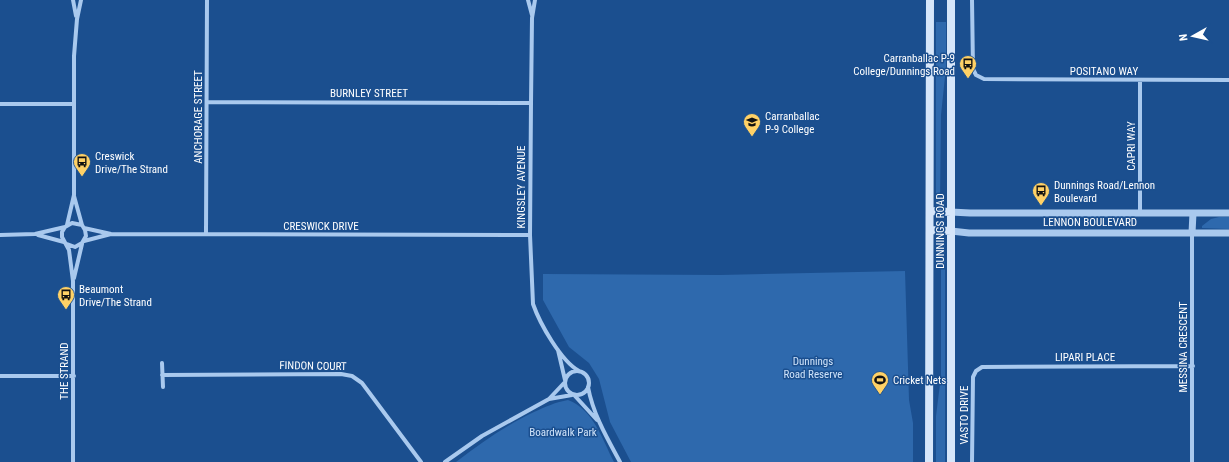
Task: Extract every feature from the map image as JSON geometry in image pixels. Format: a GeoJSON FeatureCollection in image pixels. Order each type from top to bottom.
{"type":"FeatureCollection","features":[{"type":"Feature","properties":{"kind":"main road","name":"DUNNINGS ROAD"},"geometry":{"type":"LineString","coordinates":[[929,462],[930,0]]}},
{"type":"Feature","properties":{"kind":"main road","name":"DUNNINGS ROAD"},"geometry":{"type":"LineString","coordinates":[[950,462],[951,0]]}},
{"type":"Feature","properties":{"kind":"main road"},"geometry":{"type":"LineString","coordinates":[[930,211],[951,212]]}},
{"type":"Feature","properties":{"kind":"main road"},"geometry":{"type":"LineString","coordinates":[[930,230],[951,231]]}},
{"type":"Feature","properties":{"kind":"street"},"geometry":{"type":"LineString","coordinates":[[73,0],[77,19]]}},
{"type":"Feature","properties":{"kind":"street"},"geometry":{"type":"LineString","coordinates":[[66,243],[62,234],[66,226],[74,195],[74,62],[77,19],[81,0]]}},
{"type":"Feature","properties":{"kind":"street","name":"ANCHORAGE STREET"},"geometry":{"type":"LineString","coordinates":[[206,234],[207,0]]}},
{"type":"Feature","properties":{"kind":"street","name":"KINGSLEY AVENUE"},"geometry":{"type":"LineString","coordinates":[[528,0],[532,18]]}},
{"type":"Feature","properties":{"kind":"street","name":"KINGSLEY AVENUE"},"geometry":{"type":"LineString","coordinates":[[536,0],[532,18],[530,103],[530,235],[533,304],[558,350],[570,365],[579,371]]}},
{"type":"Feature","properties":{"kind":"street","name":"POSITANO WAY"},"geometry":{"type":"LineString","coordinates":[[972,0],[972,64],[974,72],[979,77],[988,80],[1229,80]]}},
{"type":"Feature","properties":{"kind":"street","name":"CAPRI WAY"},"geometry":{"type":"LineString","coordinates":[[1140,80],[1140,213]]}},
{"type":"Feature","properties":{"kind":"street","name":"BURNLEY STREET"},"geometry":{"type":"LineString","coordinates":[[207,102],[530,103]]}},
{"type":"Feature","properties":{"kind":"street"},"geometry":{"type":"LineString","coordinates":[[0,104],[74,104]]}},
{"type":"Feature","properties":{"kind":"street"},"geometry":{"type":"LineString","coordinates":[[35,234],[75,247],[83,242],[86,236],[74,195]]}},
{"type":"Feature","properties":{"kind":"street","name":"LENNON BOULEVARD"},"geometry":{"type":"LineString","coordinates":[[951,212],[1229,213]]}},
{"type":"Feature","properties":{"kind":"street"},"geometry":{"type":"LineString","coordinates":[[1192,233],[1193,213]]}},
{"type":"Feature","properties":{"kind":"street"},"geometry":{"type":"LineString","coordinates":[[0,235],[35,234],[66,226],[75,222],[83,227]]}},
{"type":"Feature","properties":{"kind":"street","name":"CRESWICK DRIVE"},"geometry":{"type":"LineString","coordinates":[[83,227],[111,234],[530,235]]}},
{"type":"Feature","properties":{"kind":"street","name":"LENNON BOULEVARD"},"geometry":{"type":"LineString","coordinates":[[951,231],[969,233],[1229,233]]}},
{"type":"Feature","properties":{"kind":"street","name":"MESSINA CRESCENT"},"geometry":{"type":"LineString","coordinates":[[1192,233],[1192,462]]}},
{"type":"Feature","properties":{"kind":"street","name":"CRESWICK DRIVE"},"geometry":{"type":"LineString","coordinates":[[83,242],[111,234]]}},
{"type":"Feature","properties":{"kind":"street","name":"THE STRAND"},"geometry":{"type":"LineString","coordinates":[[74,280],[83,242]]}},
{"type":"Feature","properties":{"kind":"street","name":"THE STRAND"},"geometry":{"type":"LineString","coordinates":[[66,243],[71,259],[74,280],[73,462]]}},
{"type":"Feature","properties":{"kind":"street","name":"KINGSLEY AVENUE"},"geometry":{"type":"LineString","coordinates":[[558,350],[565,382]]}},
{"type":"Feature","properties":{"kind":"street"},"geometry":{"type":"LineString","coordinates":[[162,363],[162,387]]}},
{"type":"Feature","properties":{"kind":"street","name":"LIPARI PLACE"},"geometry":{"type":"LineString","coordinates":[[978,369],[986,366],[1193,366]]}},
{"type":"Feature","properties":{"kind":"street","name":"VASTO DRIVE"},"geometry":{"type":"LineString","coordinates":[[972,462],[973,377],[974,373],[978,369]]}},
{"type":"Feature","properties":{"kind":"street"},"geometry":{"type":"LineString","coordinates":[[445,462],[482,436],[549,399],[565,382],[569,374],[579,371],[588,378],[588,387],[599,422],[620,462]]}},
{"type":"Feature","properties":{"kind":"street","name":"FINDON COURT"},"geometry":{"type":"LineString","coordinates":[[162,375],[341,374],[352,376],[362,383],[421,462]]}},
{"type":"Feature","properties":{"kind":"street"},"geometry":{"type":"LineString","coordinates":[[0,376],[74,376]]}},
{"type":"Feature","properties":{"kind":"street"},"geometry":{"type":"LineString","coordinates":[[565,382],[566,390],[574,395],[599,422]]}},
{"type":"Feature","properties":{"kind":"street"},"geometry":{"type":"LineString","coordinates":[[549,399],[585,393],[588,387]]}},
{"type":"Feature","properties":{"kind":"green space"},"geometry":{"type":"Polygon","coordinates":[[[936,22],[946,22],[946,67],[941,115],[940,205],[936,206],[936,22]]]}},
{"type":"Feature","properties":{"kind":"green space"},"geometry":{"type":"Polygon","coordinates":[[[1229,217],[1229,229],[1202,228],[1202,226],[1211,219],[1229,217]]]}},
{"type":"Feature","properties":{"kind":"green space"},"geometry":{"type":"Polygon","coordinates":[[[941,237],[945,240],[945,462],[936,462],[936,416],[941,376],[941,237]]]}},
{"type":"Feature","properties":{"kind":"green space","name":"Dunnings Road Reserve"},"geometry":{"type":"Polygon","coordinates":[[[905,271],[909,400],[913,423],[913,462],[631,462],[610,422],[599,379],[589,363],[569,347],[543,300],[543,274],[720,275],[905,271]]]}},
{"type":"Feature","properties":{"kind":"green space","name":"Boardwalk Park"},"geometry":{"type":"Polygon","coordinates":[[[568,400],[577,405],[591,418],[614,462],[456,462],[513,423],[534,412],[568,400]]]}},
{"type":"Feature","properties":{"kind":"place","name":"Carranballac P-9 College/Dunnings Road"},"geometry":{"type":"Point","coordinates":[968,79]}},
{"type":"Feature","properties":{"kind":"place","name":"Carranballac P-9 College"},"geometry":{"type":"Point","coordinates":[752,137]}},
{"type":"Feature","properties":{"kind":"place","name":"Creswick Drive/The Strand"},"geometry":{"type":"Point","coordinates":[82,177]}},
{"type":"Feature","properties":{"kind":"place","name":"Dunnings Road/Lennon Boulevard"},"geometry":{"type":"Point","coordinates":[1041,206]}},
{"type":"Feature","properties":{"kind":"place","name":"Beaumont Drive/The Strand"},"geometry":{"type":"Point","coordinates":[66,310]}},
{"type":"Feature","properties":{"kind":"place","name":"Cricket Nets"},"geometry":{"type":"Point","coordinates":[880,395]}}]}
